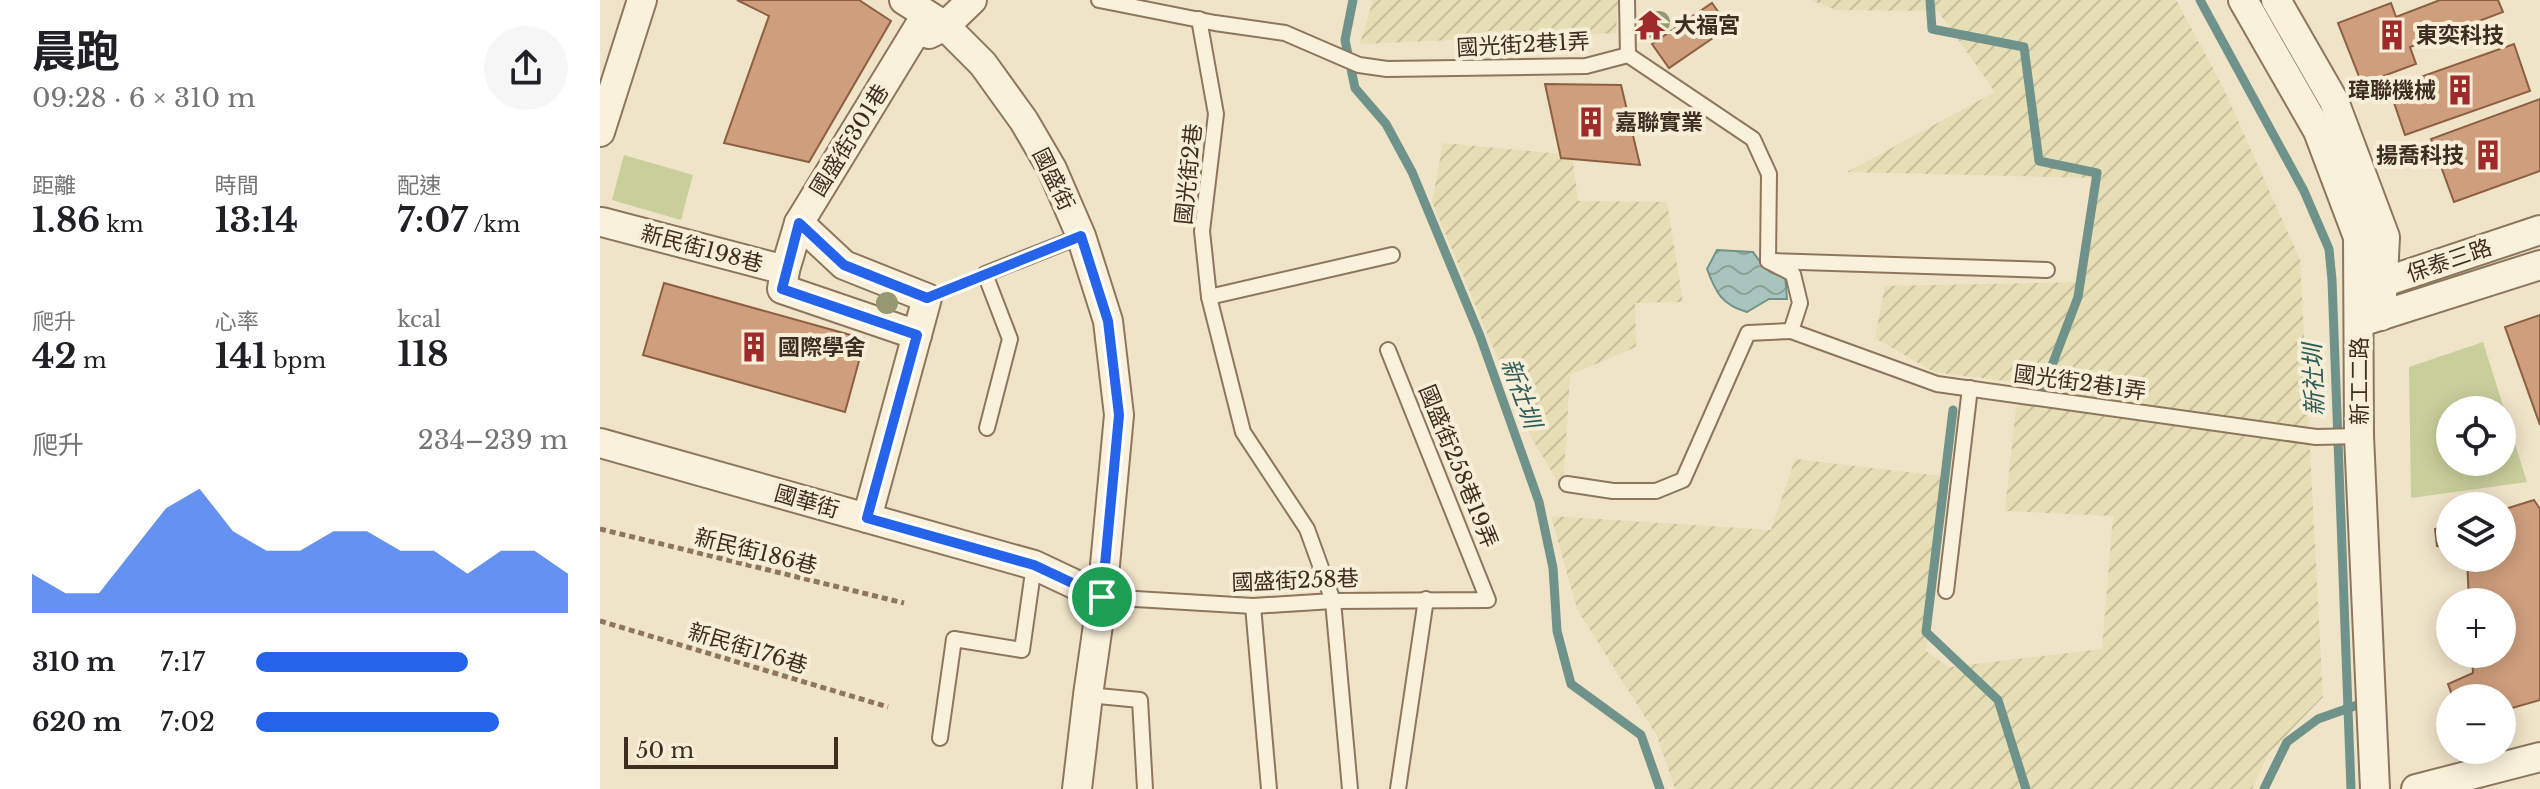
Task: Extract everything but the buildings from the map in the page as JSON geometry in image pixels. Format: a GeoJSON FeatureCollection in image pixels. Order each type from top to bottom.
{"type":"FeatureCollection","features":[{"type":"Feature","properties":{"kind":"street"},"geometry":{"type":"LineString","coordinates":[[602,121],[642,0]]}},
{"type":"Feature","properties":{"kind":"street"},"geometry":{"type":"LineString","coordinates":[[925,14],[972,0]]}},
{"type":"Feature","properties":{"kind":"street","name":"新工二路"},"geometry":{"type":"LineString","coordinates":[[2243,0],[2318,131],[2358,237],[2370,286],[2370,319],[2359,436],[2375,789]]}},
{"type":"Feature","properties":{"kind":"street","name":"新工二路"},"geometry":{"type":"LineString","coordinates":[[2276,0],[2334,101],[2385,237],[2370,286]]}},
{"type":"Feature","properties":{"kind":"street","name":"國盛街301巷"},"geometry":{"type":"LineString","coordinates":[[785,270],[799,223],[925,14]]}},
{"type":"Feature","properties":{"kind":"street","name":"國盛街"},"geometry":{"type":"LineString","coordinates":[[925,14],[983,64],[1024,121],[1052,169],[1081,236],[1108,321],[1119,415],[1102,597],[1077,789]]}},
{"type":"Feature","properties":{"kind":"street","name":"新民街198巷"},"geometry":{"type":"LineString","coordinates":[[602,222],[785,270],[782,289],[917,335]]}},
{"type":"Feature","properties":{"kind":"street"},"geometry":{"type":"LineString","coordinates":[[799,223],[844,265],[927,298],[867,518]]}},
{"type":"Feature","properties":{"kind":"street","name":"保泰三路"},"geometry":{"type":"LineString","coordinates":[[2370,286],[2540,230]]}},
{"type":"Feature","properties":{"kind":"street","name":"保泰三路"},"geometry":{"type":"LineString","coordinates":[[2370,319],[2540,265]]}},
{"type":"Feature","properties":{"kind":"street","name":"國華街"},"geometry":{"type":"LineString","coordinates":[[600,443],[1034,565],[1102,597]]}},
{"type":"Feature","properties":{"kind":"street"},"geometry":{"type":"LineString","coordinates":[[2416,789],[2540,757]]}},
{"type":"Feature","properties":{"kind":"lane"},"geometry":{"type":"LineString","coordinates":[[1099,0],[1199,19]]}},
{"type":"Feature","properties":{"kind":"lane"},"geometry":{"type":"LineString","coordinates":[[1627,0],[1628,55],[1753,139],[1769,174],[1768,261]]}},
{"type":"Feature","properties":{"kind":"lane","name":"國光街2巷1弄"},"geometry":{"type":"LineString","coordinates":[[1199,19],[1285,33],[1359,65],[1411,70],[1586,66],[1628,55]]}},
{"type":"Feature","properties":{"kind":"lane","name":"國光街2巷"},"geometry":{"type":"LineString","coordinates":[[1199,19],[1216,114],[1202,231],[1209,297],[1243,432],[1307,529],[1333,601],[1350,789]]}},
{"type":"Feature","properties":{"kind":"lane"},"geometry":{"type":"LineString","coordinates":[[987,428],[1010,339],[985,274],[1081,236]]}},
{"type":"Feature","properties":{"kind":"lane"},"geometry":{"type":"LineString","coordinates":[[1209,297],[1392,255]]}},
{"type":"Feature","properties":{"kind":"lane"},"geometry":{"type":"LineString","coordinates":[[1768,261],[2047,270]]}},
{"type":"Feature","properties":{"kind":"lane"},"geometry":{"type":"LineString","coordinates":[[1567,484],[1613,491],[1656,491],[1683,480],[1748,333],[1791,331],[1800,303],[1793,274],[1768,261]]}},
{"type":"Feature","properties":{"kind":"lane","name":"國光街2巷1弄"},"geometry":{"type":"LineString","coordinates":[[1791,331],[1937,384],[2316,437],[2359,436]]}},
{"type":"Feature","properties":{"kind":"lane","name":"國盛街258巷19弄"},"geometry":{"type":"LineString","coordinates":[[1388,350],[1488,600]]}},
{"type":"Feature","properties":{"kind":"lane"},"geometry":{"type":"LineString","coordinates":[[1946,591],[1970,388]]}},
{"type":"Feature","properties":{"kind":"lane"},"geometry":{"type":"LineString","coordinates":[[940,738],[954,639],[1022,650],[1034,565]]}},
{"type":"Feature","properties":{"kind":"lane","name":"國盛街258巷"},"geometry":{"type":"LineString","coordinates":[[1102,597],[1253,606],[1333,601],[1488,600]]}},
{"type":"Feature","properties":{"kind":"lane"},"geometry":{"type":"LineString","coordinates":[[1398,789],[1426,599]]}},
{"type":"Feature","properties":{"kind":"lane"},"geometry":{"type":"LineString","coordinates":[[1253,606],[1269,789]]}},
{"type":"Feature","properties":{"kind":"lane"},"geometry":{"type":"LineString","coordinates":[[1088,695],[1140,700],[1145,789]]}},
{"type":"Feature","properties":{"kind":"path","name":"新民街186巷"},"geometry":{"type":"LineString","coordinates":[[600,529],[904,603]]}},
{"type":"Feature","properties":{"kind":"path","name":"新民街176巷"},"geometry":{"type":"LineString","coordinates":[[600,621],[888,707]]}},
{"type":"Feature","properties":{"kind":"shaded area"},"geometry":{"type":"Polygon","coordinates":[[[1373,0],[1618,0],[1616,33],[1360,44],[1373,0]]]}},
{"type":"Feature","properties":{"kind":"shaded area"},"geometry":{"type":"Polygon","coordinates":[[[1811,0],[2176,0],[2224,89],[2300,260],[2323,697],[2268,754],[2252,789],[1675,789],[1657,736],[1577,609],[1551,516],[1771,530],[1795,459],[1950,477],[1926,651],[1949,667],[2102,649],[2113,516],[2005,511],[2016,408],[2039,385],[1934,372],[1875,338],[1885,286],[2081,282],[2094,178],[1847,172],[1995,92],[1938,11],[1836,10],[1811,0]]]}},
{"type":"Feature","properties":{"kind":"shaded area"},"geometry":{"type":"Polygon","coordinates":[[[1443,143],[1572,155],[1578,201],[1667,202],[1683,302],[1635,303],[1636,347],[1570,375],[1563,490],[1531,437],[1432,202],[1443,143]]]}},
{"type":"Feature","properties":{"kind":"green space"},"geometry":{"type":"Polygon","coordinates":[[[624,155],[693,175],[681,220],[612,200],[624,155]]]}},
{"type":"Feature","properties":{"kind":"green space"},"geometry":{"type":"Polygon","coordinates":[[[2483,342],[2500,396],[2436,396],[2436,476],[2516,476],[2516,447],[2527,482],[2436,492],[2436,495],[2411,498],[2409,367],[2483,342]]]}},
{"type":"Feature","properties":{"kind":"water"},"geometry":{"type":"Polygon","coordinates":[[[1717,250],[1753,252],[1763,266],[1785,274],[1787,299],[1769,299],[1747,312],[1731,306],[1717,291],[1707,269],[1717,250]]]}},
{"type":"Feature","properties":{"kind":"waterway","name":"新社圳"},"geometry":{"type":"LineString","coordinates":[[1353,0],[1345,40],[1355,88],[1386,124],[1412,172],[1480,336],[1539,502],[1553,568],[1557,631],[1571,684],[1641,735],[1660,789]]}},
{"type":"Feature","properties":{"kind":"waterway"},"geometry":{"type":"LineString","coordinates":[[1930,0],[1932,29],[2024,47],[2039,161],[2097,173],[2078,297],[2041,394],[2032,392]]}},
{"type":"Feature","properties":{"kind":"waterway","name":"新社圳"},"geometry":{"type":"LineString","coordinates":[[2200,0],[2304,191],[2329,249],[2351,789]]}},
{"type":"Feature","properties":{"kind":"waterway"},"geometry":{"type":"LineString","coordinates":[[1953,410],[1926,632],[1998,700],[2026,789]]}},
{"type":"Feature","properties":{"kind":"waterway"},"geometry":{"type":"LineString","coordinates":[[2264,789],[2287,742],[2318,719],[2363,703]]}},
{"type":"Feature","properties":{"kind":"place","name":"大福宮"},"geometry":{"type":"Point","coordinates":[1650,25]}},
{"type":"Feature","properties":{"kind":"place","name":"東奕科技"},"geometry":{"type":"Point","coordinates":[2392,35]}},
{"type":"Feature","properties":{"kind":"place","name":"瑋聯機械"},"geometry":{"type":"Point","coordinates":[2460,90]}},
{"type":"Feature","properties":{"kind":"place","name":"嘉聯實業"},"geometry":{"type":"Point","coordinates":[1591,122]}},
{"type":"Feature","properties":{"kind":"place","name":"揚喬科技"},"geometry":{"type":"Point","coordinates":[2488,155]}},
{"type":"Feature","properties":{"kind":"place","name":"國際學舍"},"geometry":{"type":"Point","coordinates":[754,347]}},
{"type":"Feature","properties":{"kind":"route"},"geometry":{"type":"LineString","coordinates":[[799,223],[844,265],[927,298],[1081,236],[1108,321],[1119,415],[1102,597],[1034,565],[867,518],[917,335],[782,289],[799,223]]}}]}
